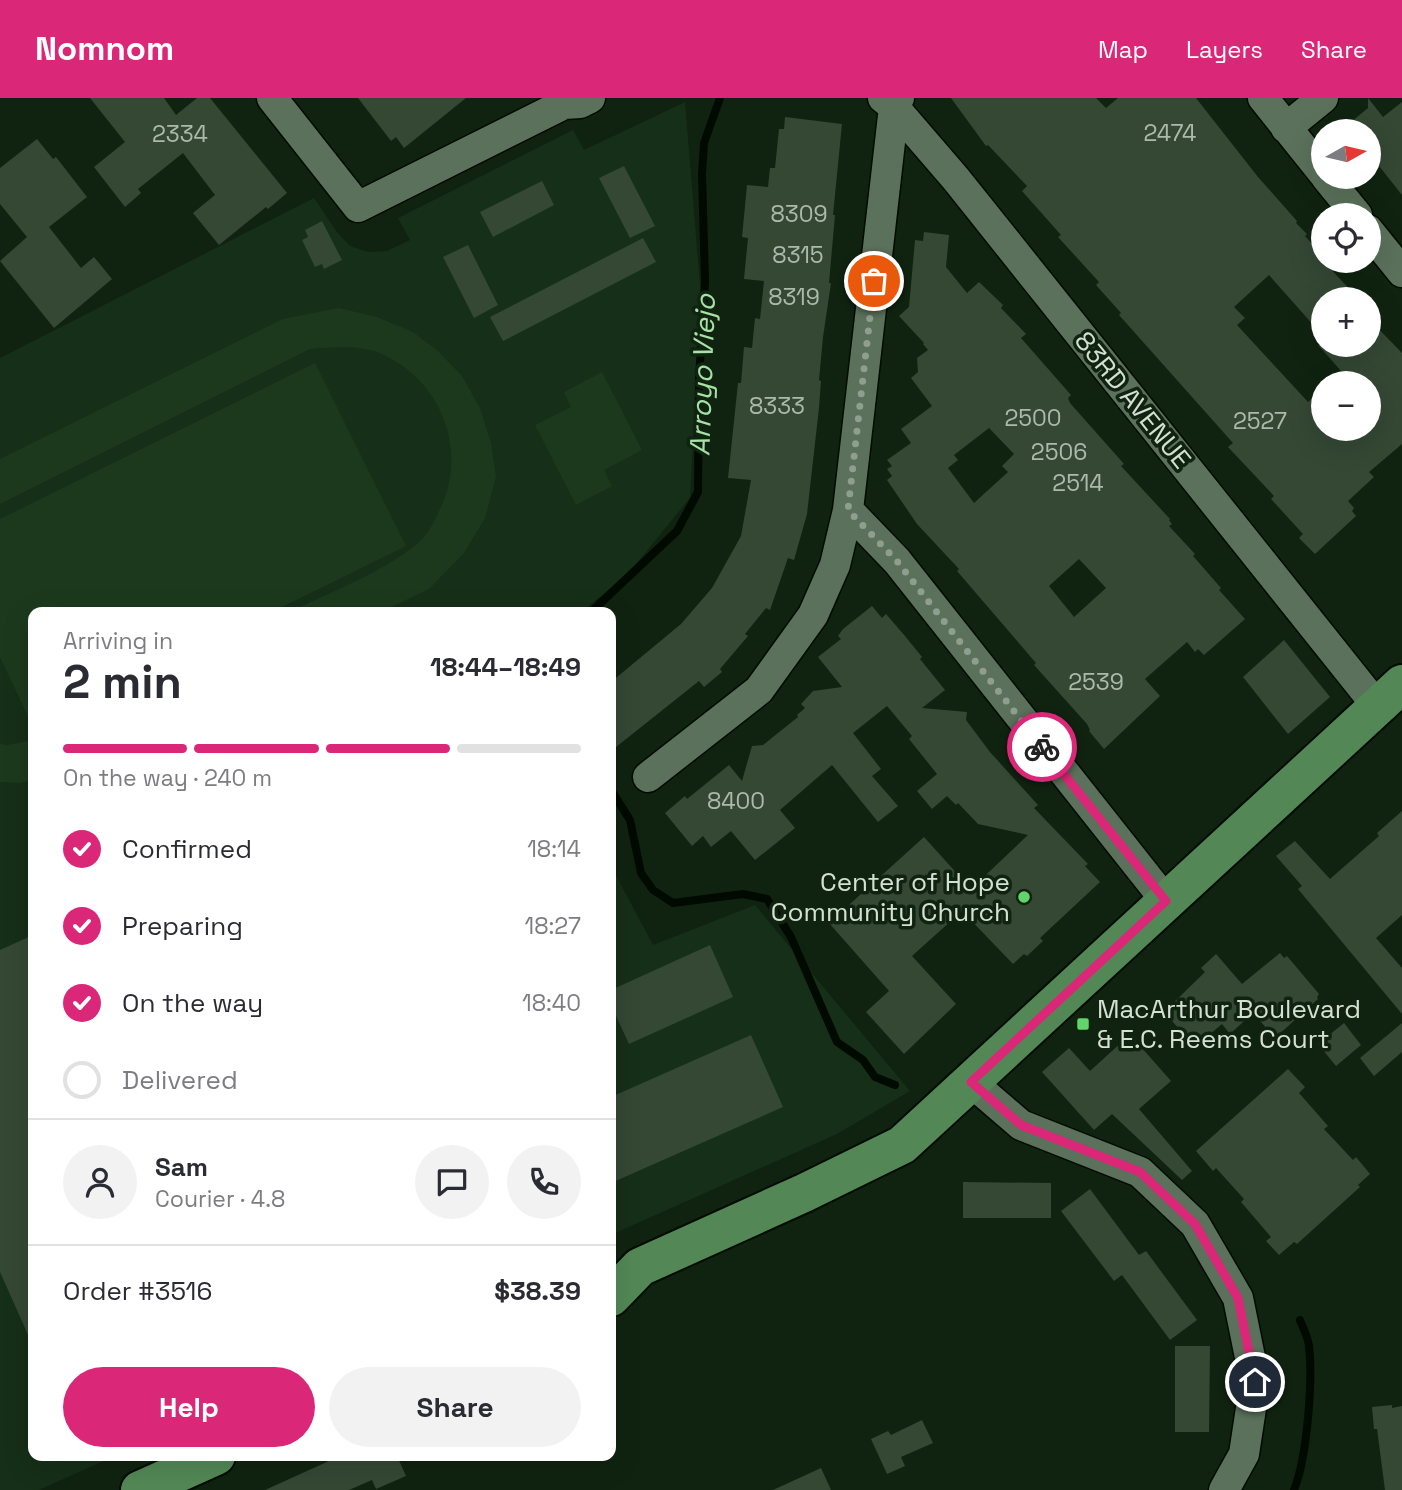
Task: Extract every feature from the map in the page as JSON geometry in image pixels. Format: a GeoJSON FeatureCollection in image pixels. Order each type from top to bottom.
{"type":"FeatureCollection","features":[{"type":"Feature","properties":{"kind":"main road"},"geometry":{"type":"LineString","coordinates":[[616,1286],[625,1267],[804,1193],[902,1145],[1390,695]]}},
{"type":"Feature","properties":{"kind":"main road"},"geometry":{"type":"LineString","coordinates":[[140,1490],[205,1461]]}},
{"type":"Feature","properties":{"kind":"street"},"geometry":{"type":"LineString","coordinates":[[272,98],[358,207],[564,104],[580,103],[590,98]]}},
{"type":"Feature","properties":{"kind":"street"},"geometry":{"type":"LineString","coordinates":[[1263,98],[1311,159]]}},
{"type":"Feature","properties":{"kind":"street"},"geometry":{"type":"LineString","coordinates":[[1286,128],[1323,98]]}},
{"type":"Feature","properties":{"kind":"street"},"geometry":{"type":"LineString","coordinates":[[648,777],[759,690],[813,615],[835,565],[848,510],[892,101]]}},
{"type":"Feature","properties":{"kind":"street","name":"83RD AVENUE"},"geometry":{"type":"LineString","coordinates":[[892,101],[1390,695]]}},
{"type":"Feature","properties":{"kind":"street"},"geometry":{"type":"LineString","coordinates":[[1336,189],[1347,203]]}},
{"type":"Feature","properties":{"kind":"street"},"geometry":{"type":"LineString","coordinates":[[1381,246],[1402,272]]}},
{"type":"Feature","properties":{"kind":"street"},"geometry":{"type":"LineString","coordinates":[[848,510],[897,561],[1166,901]]}},
{"type":"Feature","properties":{"kind":"street"},"geometry":{"type":"LineString","coordinates":[[971,1082],[1021,1125],[1140,1172],[1195,1224],[1238,1298],[1255,1382],[1244,1454],[1223,1490]]}},
{"type":"Feature","properties":{"kind":"shaded area"},"geometry":{"type":"Polygon","coordinates":[[[685,102],[701,297],[690,498],[627,575],[587,607],[28,607],[28,1461],[104,1461],[39,1490],[0,1490],[0,358],[314,198],[350,246],[368,252],[387,251],[410,240],[398,218],[573,130],[584,150],[685,102]]]}},
{"type":"Feature","properties":{"kind":"shaded area"},"geometry":{"type":"Polygon","coordinates":[[[339,308],[377,317],[413,332],[438,351],[462,376],[480,408],[491,443],[496,477],[485,518],[464,553],[429,589],[391,607],[301,607],[376,571],[408,551],[428,531],[447,491],[451,468],[450,445],[436,402],[422,383],[405,367],[367,349],[310,349],[0,504],[0,459],[283,319],[339,308]]]}},
{"type":"Feature","properties":{"kind":"shaded area"},"geometry":{"type":"Polygon","coordinates":[[[315,363],[406,546],[282,607],[28,607],[28,716],[0,657],[0,519],[315,363]]]}},
{"type":"Feature","properties":{"kind":"shaded area"},"geometry":{"type":"Polygon","coordinates":[[[602,372],[642,450],[604,470],[612,486],[576,505],[535,425],[571,407],[564,392],[602,372]]]}},
{"type":"Feature","properties":{"kind":"shaded area"},"geometry":{"type":"Polygon","coordinates":[[[28,741],[28,781],[0,782],[0,744],[28,741]]]}},
{"type":"Feature","properties":{"kind":"shaded area"},"geometry":{"type":"Polygon","coordinates":[[[616,875],[653,945],[755,905],[910,1091],[837,1134],[616,1233],[616,875]]]}},
{"type":"Feature","properties":{"kind":"building"},"geometry":{"type":"Polygon","coordinates":[[[90,98],[164,98],[176,115],[197,98],[210,98],[287,193],[219,245],[193,213],[215,195],[183,153],[138,189],[141,193],[125,207],[94,167],[125,142],[90,98]]]}},
{"type":"Feature","properties":{"kind":"building"},"geometry":{"type":"Polygon","coordinates":[[[358,98],[466,98],[404,148],[396,137],[391,141],[358,98]]]}},
{"type":"Feature","properties":{"kind":"building"},"geometry":{"type":"Polygon","coordinates":[[[951,98],[1096,98],[1106,108],[1118,98],[1196,98],[1258,177],[1297,221],[1311,243],[1311,273],[1334,273],[1348,287],[1311,287],[1311,322],[1269,275],[1234,307],[1245,318],[1237,325],[1308,402],[1311,399],[1311,441],[1381,441],[1381,371],[1341,371],[1329,357],[1381,357],[1381,331],[1402,353],[1402,444],[1369,472],[1374,477],[1348,501],[1356,516],[1315,554],[1299,538],[1303,534],[1271,499],[1274,496],[1228,447],[1233,443],[1119,315],[1121,313],[1096,285],[1099,282],[1058,237],[1061,235],[1022,191],[1027,186],[988,145],[986,146],[951,98]]]}},
{"type":"Feature","properties":{"kind":"building"},"geometry":{"type":"Polygon","coordinates":[[[1368,98],[1383,117],[1402,102],[1402,195],[1381,168],[1381,119],[1355,119],[1368,108],[1368,98]]]}},
{"type":"Feature","properties":{"kind":"building"},"geometry":{"type":"Polygon","coordinates":[[[785,117],[842,124],[833,215],[831,283],[823,337],[819,408],[807,514],[794,560],[788,558],[770,610],[766,608],[745,634],[748,636],[720,669],[722,672],[704,687],[699,681],[616,747],[616,678],[681,624],[712,588],[741,536],[751,480],[728,478],[744,347],[752,348],[755,318],[760,319],[764,281],[744,279],[748,238],[742,237],[747,185],[768,187],[770,168],[775,168],[779,129],[784,129],[785,117]]]}},
{"type":"Feature","properties":{"kind":"building"},"geometry":{"type":"Polygon","coordinates":[[[37,139],[53,159],[56,157],[87,197],[49,227],[81,268],[94,257],[112,279],[54,328],[0,261],[27,237],[0,204],[0,168],[37,139]]]}},
{"type":"Feature","properties":{"kind":"building"},"geometry":{"type":"Polygon","coordinates":[[[624,166],[655,226],[630,238],[599,178],[624,166]]]}},
{"type":"Feature","properties":{"kind":"building"},"geometry":{"type":"Polygon","coordinates":[[[542,181],[554,205],[493,237],[480,212],[542,181]]]}},
{"type":"Feature","properties":{"kind":"building"},"geometry":{"type":"Polygon","coordinates":[[[322,221],[342,260],[324,269],[322,264],[315,267],[302,240],[308,237],[305,230],[322,221]]]}},
{"type":"Feature","properties":{"kind":"building"},"geometry":{"type":"Polygon","coordinates":[[[924,232],[949,235],[946,267],[967,293],[979,282],[1003,305],[1001,308],[1026,334],[1021,338],[1071,395],[1068,398],[1070,403],[1124,464],[1121,466],[1170,519],[1172,524],[1169,526],[1195,554],[1193,556],[1221,588],[1219,590],[1245,619],[1204,655],[1198,649],[1195,652],[1187,642],[1145,679],[1160,696],[1104,749],[1089,731],[1087,724],[1034,665],[1036,663],[957,571],[959,569],[917,524],[887,480],[892,476],[887,469],[892,466],[887,460],[911,443],[901,429],[932,406],[911,378],[918,372],[917,358],[928,350],[899,316],[909,307],[915,240],[923,241],[924,232]],[[989,428],[954,455],[958,460],[948,468],[974,503],[1008,472],[1002,466],[1014,454],[989,428]],[[1079,559],[1049,586],[1074,617],[1106,588],[1079,559]]]}},
{"type":"Feature","properties":{"kind":"building"},"geometry":{"type":"Polygon","coordinates":[[[643,238],[656,262],[503,341],[490,317],[643,238]]]}},
{"type":"Feature","properties":{"kind":"building"},"geometry":{"type":"Polygon","coordinates":[[[468,245],[498,305],[474,318],[443,257],[468,245]]]}},
{"type":"Feature","properties":{"kind":"building"},"geometry":{"type":"Polygon","coordinates":[[[872,606],[882,618],[886,614],[945,690],[922,708],[967,712],[966,720],[990,752],[1038,805],[1034,808],[1088,864],[1085,866],[1100,882],[1040,938],[1043,941],[1027,956],[1024,954],[1013,964],[962,911],[912,956],[956,1004],[904,1054],[866,1012],[889,991],[829,923],[924,837],[971,889],[1028,835],[978,824],[958,803],[956,805],[947,796],[932,809],[917,791],[937,774],[909,739],[912,736],[887,706],[853,733],[881,769],[872,776],[898,806],[878,822],[832,765],[780,810],[795,828],[755,860],[731,831],[711,847],[703,836],[692,846],[665,813],[729,765],[742,781],[752,746],[763,745],[798,717],[805,708],[801,704],[813,691],[842,687],[818,657],[841,639],[838,636],[843,629],[872,606]]]}},
{"type":"Feature","properties":{"kind":"building"},"geometry":{"type":"Polygon","coordinates":[[[1284,640],[1330,697],[1288,734],[1243,677],[1284,640]]]}},
{"type":"Feature","properties":{"kind":"building"},"geometry":{"type":"Polygon","coordinates":[[[1402,811],[1402,915],[1376,938],[1402,968],[1402,1014],[1298,889],[1302,886],[1276,856],[1295,841],[1330,879],[1379,836],[1377,833],[1402,811]]]}},
{"type":"Feature","properties":{"kind":"building"},"geometry":{"type":"Polygon","coordinates":[[[28,937],[28,1335],[0,1272],[0,950],[28,937]]]}},
{"type":"Feature","properties":{"kind":"building"},"geometry":{"type":"Polygon","coordinates":[[[710,945],[733,997],[629,1044],[616,1016],[616,988],[710,945]]]}},
{"type":"Feature","properties":{"kind":"building"},"geometry":{"type":"Polygon","coordinates":[[[1280,953],[1284,958],[1287,956],[1319,994],[1318,999],[1275,1038],[1253,1013],[1230,1034],[1222,1024],[1195,1047],[1164,1012],[1205,972],[1201,968],[1216,954],[1242,984],[1280,953]]]}},
{"type":"Feature","properties":{"kind":"building"},"geometry":{"type":"Polygon","coordinates":[[[1344,1023],[1361,1045],[1336,1066],[1318,1044],[1344,1023]]]}},
{"type":"Feature","properties":{"kind":"building"},"geometry":{"type":"Polygon","coordinates":[[[1402,1023],[1402,1052],[1374,1076],[1360,1058],[1402,1023]]]}},
{"type":"Feature","properties":{"kind":"building"},"geometry":{"type":"Polygon","coordinates":[[[751,1035],[783,1107],[616,1181],[616,1095],[751,1035]]]}},
{"type":"Feature","properties":{"kind":"building"},"geometry":{"type":"Polygon","coordinates":[[[1134,1039],[1171,1081],[1139,1109],[1192,1171],[1182,1180],[1112,1114],[1094,1130],[1042,1072],[1069,1048],[1090,1071],[1123,1041],[1127,1045],[1134,1039]]]}},
{"type":"Feature","properties":{"kind":"building"},"geometry":{"type":"Polygon","coordinates":[[[1288,1069],[1305,1087],[1299,1093],[1328,1126],[1324,1129],[1353,1160],[1356,1157],[1370,1174],[1358,1185],[1360,1187],[1297,1244],[1294,1242],[1279,1255],[1266,1241],[1271,1237],[1241,1202],[1244,1199],[1216,1168],[1213,1171],[1196,1151],[1288,1069]]]}},
{"type":"Feature","properties":{"kind":"building"},"geometry":{"type":"Polygon","coordinates":[[[963,1182],[1051,1183],[1051,1218],[963,1218],[963,1182]]]}},
{"type":"Feature","properties":{"kind":"building"},"geometry":{"type":"Polygon","coordinates":[[[1090,1189],[1139,1255],[1146,1251],[1197,1320],[1170,1340],[1122,1275],[1114,1281],[1061,1211],[1090,1189]]]}},
{"type":"Feature","properties":{"kind":"building"},"geometry":{"type":"Polygon","coordinates":[[[1175,1346],[1210,1346],[1209,1432],[1175,1432],[1175,1346]]]}},
{"type":"Feature","properties":{"kind":"building"},"geometry":{"type":"Polygon","coordinates":[[[1392,1405],[1392,1408],[1402,1406],[1402,1490],[1385,1490],[1377,1429],[1374,1429],[1372,1407],[1392,1405]]]}},
{"type":"Feature","properties":{"kind":"building"},"geometry":{"type":"Polygon","coordinates":[[[922,1420],[933,1443],[901,1457],[905,1466],[887,1474],[871,1439],[888,1431],[891,1435],[922,1420]]]}},
{"type":"Feature","properties":{"kind":"building"},"geometry":{"type":"Polygon","coordinates":[[[329,1461],[399,1461],[406,1476],[376,1489],[372,1480],[349,1490],[265,1490],[329,1461]]]}},
{"type":"Feature","properties":{"kind":"building"},"geometry":{"type":"Polygon","coordinates":[[[821,1468],[831,1490],[773,1490],[821,1468]]]}},
{"type":"Feature","properties":{"kind":"waterway","name":"Arroyo Viejo"},"geometry":{"type":"LineString","coordinates":[[596,607],[677,531],[698,492],[699,379],[705,282],[702,174],[704,143],[720,98]]}},
{"type":"Feature","properties":{"kind":"waterway","name":"Arroyo Viejo"},"geometry":{"type":"LineString","coordinates":[[616,798],[630,820],[641,873],[653,890],[673,903],[743,894],[767,899],[791,937],[837,1042],[863,1060],[875,1077],[895,1085]]}},
{"type":"Feature","properties":{"kind":"waterway","name":"Arroyo Viejo"},"geometry":{"type":"LineString","coordinates":[[1294,1490],[1306,1440],[1310,1379],[1308,1343],[1300,1320]]}},
{"type":"Feature","properties":{"kind":"way so far"},"geometry":{"type":"LineString","coordinates":[[874,281],[848,510],[897,561],[1042,747]]}},
{"type":"Feature","properties":{"kind":"place","name":"Center of Hope Community Church"},"geometry":{"type":"Point","coordinates":[1024,897]}},
{"type":"Feature","properties":{"kind":"place","name":"MacArthur Boulevard & E.C. Reems Court"},"geometry":{"type":"Point","coordinates":[1083,1024]}},
{"type":"Feature","properties":{"kind":"route"},"geometry":{"type":"LineString","coordinates":[[1042,747],[1166,901],[971,1082],[1021,1125],[1140,1172],[1195,1224],[1238,1298],[1255,1382]]}}]}
